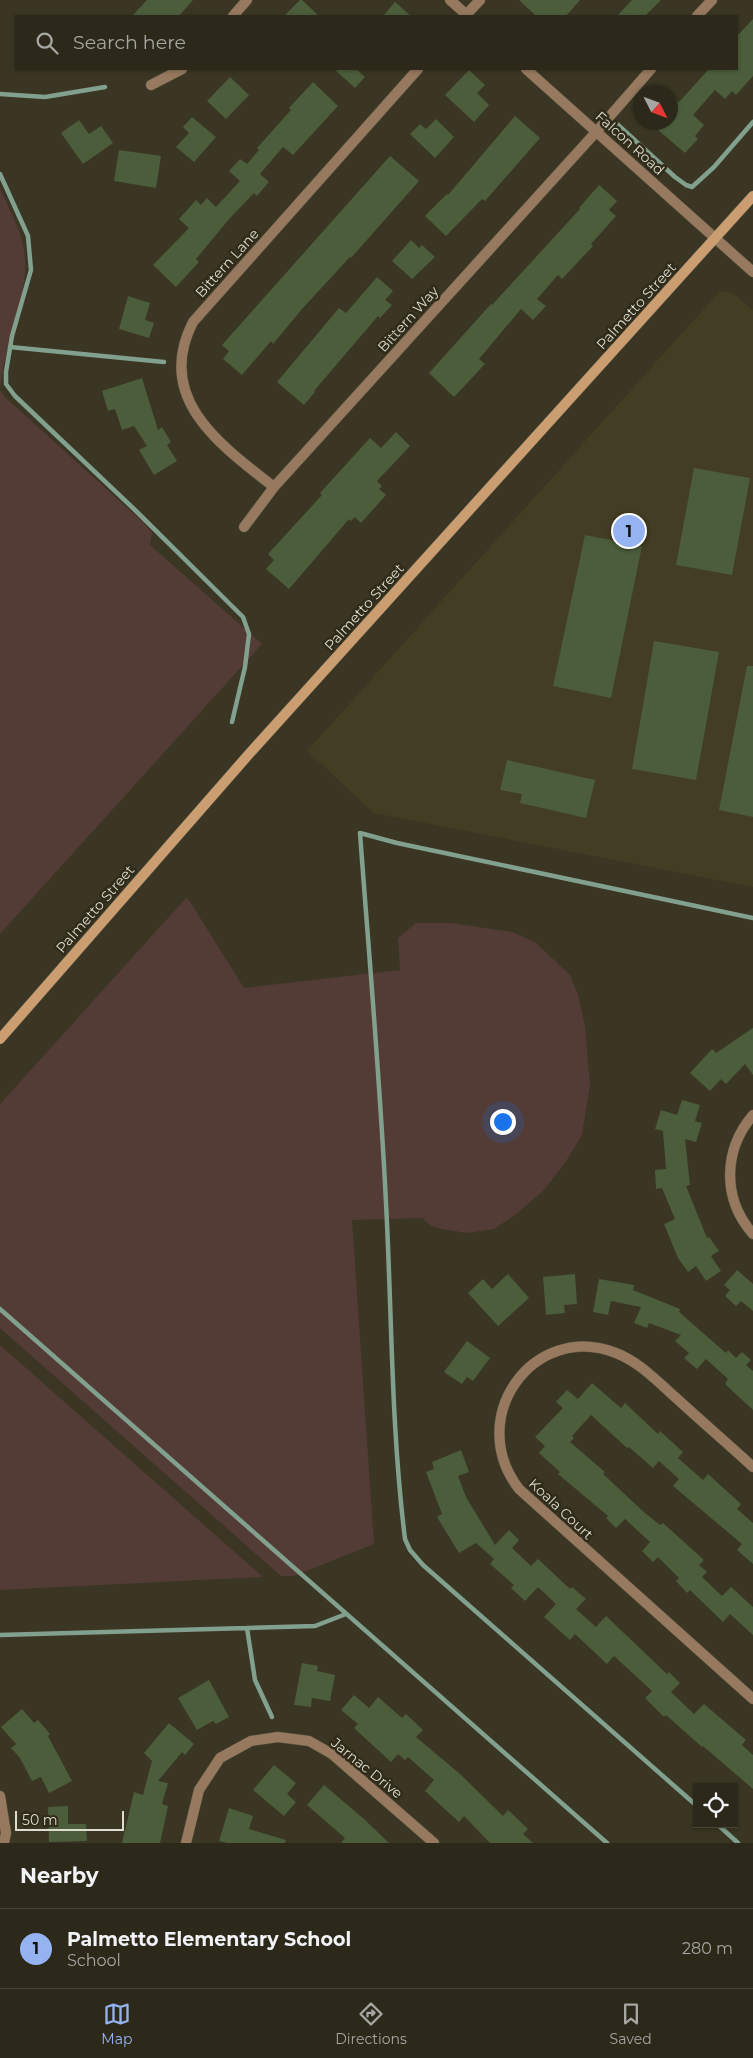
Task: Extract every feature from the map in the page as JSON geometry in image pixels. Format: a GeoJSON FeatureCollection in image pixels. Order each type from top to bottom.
{"type":"FeatureCollection","features":[{"type":"Feature","properties":{"kind":"main road","name":"Palmetto Street"},"geometry":{"type":"LineString","coordinates":[[0,1039],[249,754],[753,196]]}},
{"type":"Feature","properties":{"kind":"street"},"geometry":{"type":"LineString","coordinates":[[233,15],[247,0]]}},
{"type":"Feature","properties":{"kind":"street"},"geometry":{"type":"LineString","coordinates":[[450,0],[465,15]]}},
{"type":"Feature","properties":{"kind":"street"},"geometry":{"type":"LineString","coordinates":[[467,15],[480,0]]}},
{"type":"Feature","properties":{"kind":"street"},"geometry":{"type":"LineString","coordinates":[[698,15],[712,0]]}},
{"type":"Feature","properties":{"kind":"street"},"geometry":{"type":"LineString","coordinates":[[152,85],[180,70]]}},
{"type":"Feature","properties":{"kind":"street","name":"Bittern Lane"},"geometry":{"type":"LineString","coordinates":[[274,488],[212,434],[192,409],[187,398],[182,376],[181,365],[184,343],[194,322],[417,70]]}},
{"type":"Feature","properties":{"kind":"street","name":"Falcon Road"},"geometry":{"type":"LineString","coordinates":[[527,70],[753,272]]}},
{"type":"Feature","properties":{"kind":"street","name":"Bittern Way"},"geometry":{"type":"LineString","coordinates":[[244,527],[274,488],[650,70]]}},
{"type":"Feature","properties":{"kind":"street"},"geometry":{"type":"LineString","coordinates":[[753,1115],[739,1134],[732,1152],[729,1170],[736,1207],[741,1218],[753,1234]]}},
{"type":"Feature","properties":{"kind":"street","name":"Koala Court"},"geometry":{"type":"LineString","coordinates":[[753,1467],[639,1365],[616,1353],[603,1349],[590,1347],[564,1350],[540,1360],[529,1368],[512,1388],[499,1422],[499,1446],[502,1458],[511,1480],[519,1490],[753,1699]]}},
{"type":"Feature","properties":{"kind":"street","name":"Jarnac Drive"},"geometry":{"type":"LineString","coordinates":[[186,1843],[199,1790],[220,1758],[251,1741],[278,1737],[309,1741],[332,1754],[434,1843]]}},
{"type":"Feature","properties":{"kind":"street"},"geometry":{"type":"LineString","coordinates":[[0,1796],[6,1833],[4,1843]]}},
{"type":"Feature","properties":{"kind":"shaded area"},"geometry":{"type":"Polygon","coordinates":[[[0,189],[20,235],[24,250],[25,267],[21,302],[6,355],[0,390],[0,189]]]}},
{"type":"Feature","properties":{"kind":"shaded area"},"geometry":{"type":"Polygon","coordinates":[[[719,292],[733,293],[753,310],[753,887],[374,813],[307,751],[719,292]]]}},
{"type":"Feature","properties":{"kind":"shaded area"},"geometry":{"type":"Polygon","coordinates":[[[0,390],[6,398],[144,523],[152,533],[150,545],[262,644],[0,934],[0,390]]]}},
{"type":"Feature","properties":{"kind":"shaded area"},"geometry":{"type":"Polygon","coordinates":[[[187,897],[244,988],[400,970],[398,938],[416,923],[451,923],[512,932],[536,943],[570,975],[578,995],[585,1026],[590,1085],[582,1135],[565,1163],[543,1191],[515,1215],[494,1229],[467,1233],[431,1226],[422,1218],[352,1220],[374,1544],[294,1576],[281,1576],[0,1328],[0,1104],[187,897]]]}},
{"type":"Feature","properties":{"kind":"shaded area"},"geometry":{"type":"Polygon","coordinates":[[[0,1345],[263,1577],[0,1590],[0,1345]]]}},
{"type":"Feature","properties":{"kind":"building"},"geometry":{"type":"Polygon","coordinates":[[[147,0],[193,0],[180,15],[133,15],[147,0]]]}},
{"type":"Feature","properties":{"kind":"building"},"geometry":{"type":"Polygon","coordinates":[[[302,0],[318,15],[285,15],[302,0]]]}},
{"type":"Feature","properties":{"kind":"building"},"geometry":{"type":"Polygon","coordinates":[[[519,0],[580,0],[567,15],[535,15],[519,0]]]}},
{"type":"Feature","properties":{"kind":"building"},"geometry":{"type":"Polygon","coordinates":[[[632,0],[661,0],[646,15],[618,15],[632,0]]]}},
{"type":"Feature","properties":{"kind":"building"},"geometry":{"type":"Polygon","coordinates":[[[395,2],[410,15],[384,15],[395,2]]]}},
{"type":"Feature","properties":{"kind":"building"},"geometry":{"type":"Polygon","coordinates":[[[753,19],[753,76],[736,95],[732,91],[725,99],[715,90],[693,115],[704,125],[695,136],[698,139],[685,153],[658,130],[678,130],[678,101],[708,70],[738,70],[738,35],[753,19]]]}},
{"type":"Feature","properties":{"kind":"building"},"geometry":{"type":"Polygon","coordinates":[[[335,70],[357,70],[365,77],[355,88],[335,70]]]}},
{"type":"Feature","properties":{"kind":"building"},"geometry":{"type":"Polygon","coordinates":[[[469,70],[485,85],[477,93],[489,105],[474,122],[445,95],[469,70]]]}},
{"type":"Feature","properties":{"kind":"building"},"geometry":{"type":"Polygon","coordinates":[[[230,77],[249,95],[226,119],[207,101],[230,77]]]}},
{"type":"Feature","properties":{"kind":"building"},"geometry":{"type":"Polygon","coordinates":[[[313,82],[338,106],[293,155],[283,147],[260,174],[269,182],[257,196],[254,193],[230,218],[196,259],[199,262],[176,287],[153,265],[189,228],[179,219],[196,200],[201,205],[207,198],[216,207],[240,181],[229,171],[240,159],[247,164],[259,150],[257,148],[291,110],[289,108],[313,82]]]}},
{"type":"Feature","properties":{"kind":"building"},"geometry":{"type":"Polygon","coordinates":[[[515,116],[540,138],[485,201],[482,199],[446,236],[425,216],[448,195],[515,116]]]}},
{"type":"Feature","properties":{"kind":"building"},"geometry":{"type":"Polygon","coordinates":[[[192,117],[216,137],[194,162],[176,147],[189,133],[183,127],[192,117]]]}},
{"type":"Feature","properties":{"kind":"building"},"geometry":{"type":"Polygon","coordinates":[[[436,119],[454,137],[435,158],[410,134],[420,124],[426,129],[436,119]]]}},
{"type":"Feature","properties":{"kind":"building"},"geometry":{"type":"Polygon","coordinates":[[[79,120],[89,134],[101,126],[113,143],[83,164],[61,133],[79,120]]]}},
{"type":"Feature","properties":{"kind":"building"},"geometry":{"type":"Polygon","coordinates":[[[119,150],[161,156],[156,188],[114,181],[119,150]]]}},
{"type":"Feature","properties":{"kind":"building"},"geometry":{"type":"Polygon","coordinates":[[[390,156],[419,181],[351,258],[302,309],[273,344],[271,341],[242,375],[223,359],[229,351],[222,345],[390,156]]]}},
{"type":"Feature","properties":{"kind":"building"},"geometry":{"type":"Polygon","coordinates":[[[599,185],[617,201],[609,210],[616,216],[591,244],[593,246],[562,279],[558,275],[537,299],[546,306],[533,320],[521,309],[479,359],[485,364],[454,397],[429,373],[580,209],[599,185]]]}},
{"type":"Feature","properties":{"kind":"building"},"geometry":{"type":"Polygon","coordinates":[[[411,240],[419,248],[422,245],[435,257],[412,279],[392,261],[411,240]]]}},
{"type":"Feature","properties":{"kind":"building"},"geometry":{"type":"Polygon","coordinates":[[[377,277],[393,291],[385,300],[392,305],[380,318],[378,316],[304,405],[277,382],[339,308],[346,313],[377,277]]]}},
{"type":"Feature","properties":{"kind":"building"},"geometry":{"type":"Polygon","coordinates":[[[128,296],[150,303],[145,320],[154,323],[149,338],[119,329],[128,296]]]}},
{"type":"Feature","properties":{"kind":"building"},"geometry":{"type":"Polygon","coordinates":[[[142,378],[158,430],[162,427],[171,442],[167,445],[177,461],[154,475],[139,450],[147,446],[134,426],[122,430],[115,409],[108,411],[102,391],[142,378]]]}},
{"type":"Feature","properties":{"kind":"building"},"geometry":{"type":"Polygon","coordinates":[[[396,432],[410,446],[377,481],[382,486],[379,489],[386,495],[361,523],[355,517],[351,521],[349,519],[289,589],[266,569],[274,560],[268,554],[322,495],[320,493],[370,438],[381,448],[396,432]]]}},
{"type":"Feature","properties":{"kind":"building"},"geometry":{"type":"Polygon","coordinates":[[[694,468],[750,478],[732,575],[676,565],[694,468]]]}},
{"type":"Feature","properties":{"kind":"building"},"geometry":{"type":"Polygon","coordinates":[[[585,535],[642,546],[611,698],[553,686],[585,535]]]}},
{"type":"Feature","properties":{"kind":"building"},"geometry":{"type":"Polygon","coordinates":[[[654,641],[719,652],[696,780],[632,769],[654,641]]]}},
{"type":"Feature","properties":{"kind":"building"},"geometry":{"type":"Polygon","coordinates":[[[747,666],[753,666],[753,817],[719,810],[747,666]]]}},
{"type":"Feature","properties":{"kind":"building"},"geometry":{"type":"Polygon","coordinates":[[[507,760],[595,780],[586,818],[520,803],[522,794],[500,790],[507,760]]]}},
{"type":"Feature","properties":{"kind":"building"},"geometry":{"type":"Polygon","coordinates":[[[753,1028],[753,1075],[745,1064],[726,1084],[721,1079],[710,1091],[690,1073],[712,1049],[716,1053],[753,1028]]]}},
{"type":"Feature","properties":{"kind":"building"},"geometry":{"type":"Polygon","coordinates":[[[682,1100],[700,1105],[695,1121],[702,1123],[696,1142],[685,1139],[690,1185],[686,1186],[707,1238],[709,1237],[719,1251],[711,1256],[721,1271],[706,1281],[696,1266],[688,1272],[678,1258],[664,1224],[675,1219],[662,1188],[656,1189],[655,1170],[666,1169],[663,1131],[655,1129],[661,1110],[677,1115],[682,1100]]]}},
{"type":"Feature","properties":{"kind":"building"},"geometry":{"type":"Polygon","coordinates":[[[737,1270],[753,1284],[753,1311],[741,1301],[736,1306],[725,1296],[730,1290],[724,1285],[737,1270]]]}},
{"type":"Feature","properties":{"kind":"building"},"geometry":{"type":"Polygon","coordinates":[[[508,1274],[529,1298],[498,1326],[468,1293],[483,1279],[492,1289],[508,1274]]]}},
{"type":"Feature","properties":{"kind":"building"},"geometry":{"type":"Polygon","coordinates":[[[575,1274],[577,1304],[564,1305],[565,1313],[546,1315],[543,1277],[575,1274]]]}},
{"type":"Feature","properties":{"kind":"building"},"geometry":{"type":"Polygon","coordinates":[[[599,1279],[634,1285],[633,1290],[680,1309],[679,1312],[726,1353],[728,1350],[736,1358],[742,1352],[751,1360],[746,1365],[753,1371],[753,1410],[725,1384],[728,1379],[706,1359],[697,1369],[684,1358],[689,1353],[675,1341],[681,1335],[649,1323],[647,1328],[634,1323],[641,1307],[611,1301],[608,1315],[593,1312],[599,1279]]]}},
{"type":"Feature","properties":{"kind":"building"},"geometry":{"type":"Polygon","coordinates":[[[467,1341],[490,1358],[473,1381],[467,1377],[462,1384],[444,1372],[467,1341]]]}},
{"type":"Feature","properties":{"kind":"building"},"geometry":{"type":"Polygon","coordinates":[[[592,1383],[621,1408],[625,1403],[658,1434],[660,1431],[683,1452],[678,1458],[703,1480],[708,1474],[741,1504],[737,1509],[753,1523],[753,1564],[737,1550],[742,1544],[673,1486],[679,1479],[659,1461],[653,1468],[629,1447],[627,1448],[591,1415],[572,1436],[574,1438],[570,1442],[605,1472],[603,1474],[645,1513],[660,1525],[663,1523],[704,1560],[699,1565],[707,1572],[702,1577],[722,1596],[731,1587],[753,1607],[753,1635],[730,1614],[723,1622],[690,1590],[687,1593],[676,1581],[679,1578],[658,1557],[653,1562],[642,1551],[650,1542],[625,1519],[616,1528],[606,1518],[608,1516],[558,1474],[560,1472],[539,1453],[545,1446],[535,1437],[563,1408],[556,1402],[567,1390],[578,1399],[592,1383]]]}},
{"type":"Feature","properties":{"kind":"building"},"geometry":{"type":"Polygon","coordinates":[[[461,1450],[469,1472],[458,1476],[466,1497],[495,1545],[509,1530],[519,1540],[512,1548],[531,1566],[538,1559],[570,1589],[572,1587],[586,1599],[576,1609],[596,1627],[606,1616],[667,1674],[669,1672],[680,1683],[671,1692],[694,1714],[704,1704],[746,1740],[742,1745],[753,1755],[753,1789],[666,1715],[664,1717],[645,1698],[652,1691],[614,1656],[607,1664],[575,1634],[570,1640],[544,1617],[556,1604],[538,1587],[525,1601],[511,1588],[514,1585],[490,1564],[494,1559],[476,1543],[459,1553],[437,1517],[442,1514],[426,1472],[434,1469],[432,1462],[461,1450]]]}},
{"type":"Feature","properties":{"kind":"building"},"geometry":{"type":"Polygon","coordinates":[[[302,1663],[318,1666],[317,1671],[335,1675],[330,1701],[312,1698],[311,1707],[294,1705],[302,1663]]]}},
{"type":"Feature","properties":{"kind":"building"},"geometry":{"type":"Polygon","coordinates":[[[209,1680],[229,1717],[216,1724],[213,1721],[197,1730],[178,1698],[209,1680]]]}},
{"type":"Feature","properties":{"kind":"building"},"geometry":{"type":"Polygon","coordinates":[[[354,1695],[369,1708],[378,1697],[402,1718],[406,1714],[423,1730],[416,1737],[460,1774],[503,1816],[508,1810],[528,1829],[523,1834],[533,1843],[490,1843],[464,1816],[459,1822],[425,1791],[434,1780],[408,1757],[405,1760],[398,1754],[391,1762],[354,1728],[358,1724],[341,1710],[354,1695]]]}},
{"type":"Feature","properties":{"kind":"building"},"geometry":{"type":"Polygon","coordinates":[[[22,1709],[34,1723],[38,1720],[50,1734],[48,1736],[72,1781],[49,1793],[41,1777],[32,1781],[20,1758],[11,1748],[16,1744],[1,1727],[22,1709]]]}},
{"type":"Feature","properties":{"kind":"building"},"geometry":{"type":"Polygon","coordinates":[[[169,1723],[194,1744],[185,1755],[182,1752],[158,1781],[168,1783],[162,1804],[168,1806],[160,1843],[122,1843],[134,1792],[143,1795],[152,1761],[144,1753],[169,1723]]]}},
{"type":"Feature","properties":{"kind":"building"},"geometry":{"type":"Polygon","coordinates":[[[274,1765],[296,1783],[287,1794],[296,1802],[284,1816],[253,1790],[274,1765]]]}},
{"type":"Feature","properties":{"kind":"building"},"geometry":{"type":"Polygon","coordinates":[[[324,1785],[389,1843],[341,1843],[345,1838],[307,1805],[324,1785]]]}},
{"type":"Feature","properties":{"kind":"building"},"geometry":{"type":"Polygon","coordinates":[[[68,1806],[68,1824],[86,1824],[87,1841],[49,1842],[48,1807],[68,1806]]]}},
{"type":"Feature","properties":{"kind":"building"},"geometry":{"type":"Polygon","coordinates":[[[229,1808],[253,1816],[249,1829],[286,1840],[285,1843],[227,1843],[219,1841],[229,1808]]]}},
{"type":"Feature","properties":{"kind":"waterway"},"geometry":{"type":"LineString","coordinates":[[0,94],[45,97],[105,87]]}},
{"type":"Feature","properties":{"kind":"waterway"},"geometry":{"type":"LineString","coordinates":[[617,124],[675,177],[692,187],[714,167],[753,122]]}},
{"type":"Feature","properties":{"kind":"waterway"},"geometry":{"type":"LineString","coordinates":[[0,174],[28,236],[31,270],[12,336],[6,384],[15,396],[136,511],[243,617],[249,634],[245,667],[232,722]]}},
{"type":"Feature","properties":{"kind":"waterway"},"geometry":{"type":"LineString","coordinates":[[10,347],[164,362]]}},
{"type":"Feature","properties":{"kind":"waterway"},"geometry":{"type":"LineString","coordinates":[[693,1802],[423,1565],[410,1550],[405,1539],[394,1413],[381,1110],[360,833],[397,843],[753,918]]}},
{"type":"Feature","properties":{"kind":"waterway"},"geometry":{"type":"LineString","coordinates":[[0,1309],[607,1843]]}},
{"type":"Feature","properties":{"kind":"waterway"},"geometry":{"type":"LineString","coordinates":[[0,1635],[315,1626],[346,1614]]}},
{"type":"Feature","properties":{"kind":"waterway"},"geometry":{"type":"LineString","coordinates":[[247,1628],[255,1680],[272,1717]]}},
{"type":"Feature","properties":{"kind":"waterway"},"geometry":{"type":"LineString","coordinates":[[721,1828],[738,1843]]}},
{"type":"Feature","properties":{"kind":"place","name":"Palmetto Elementary School"},"geometry":{"type":"Point","coordinates":[629,531]}}]}
